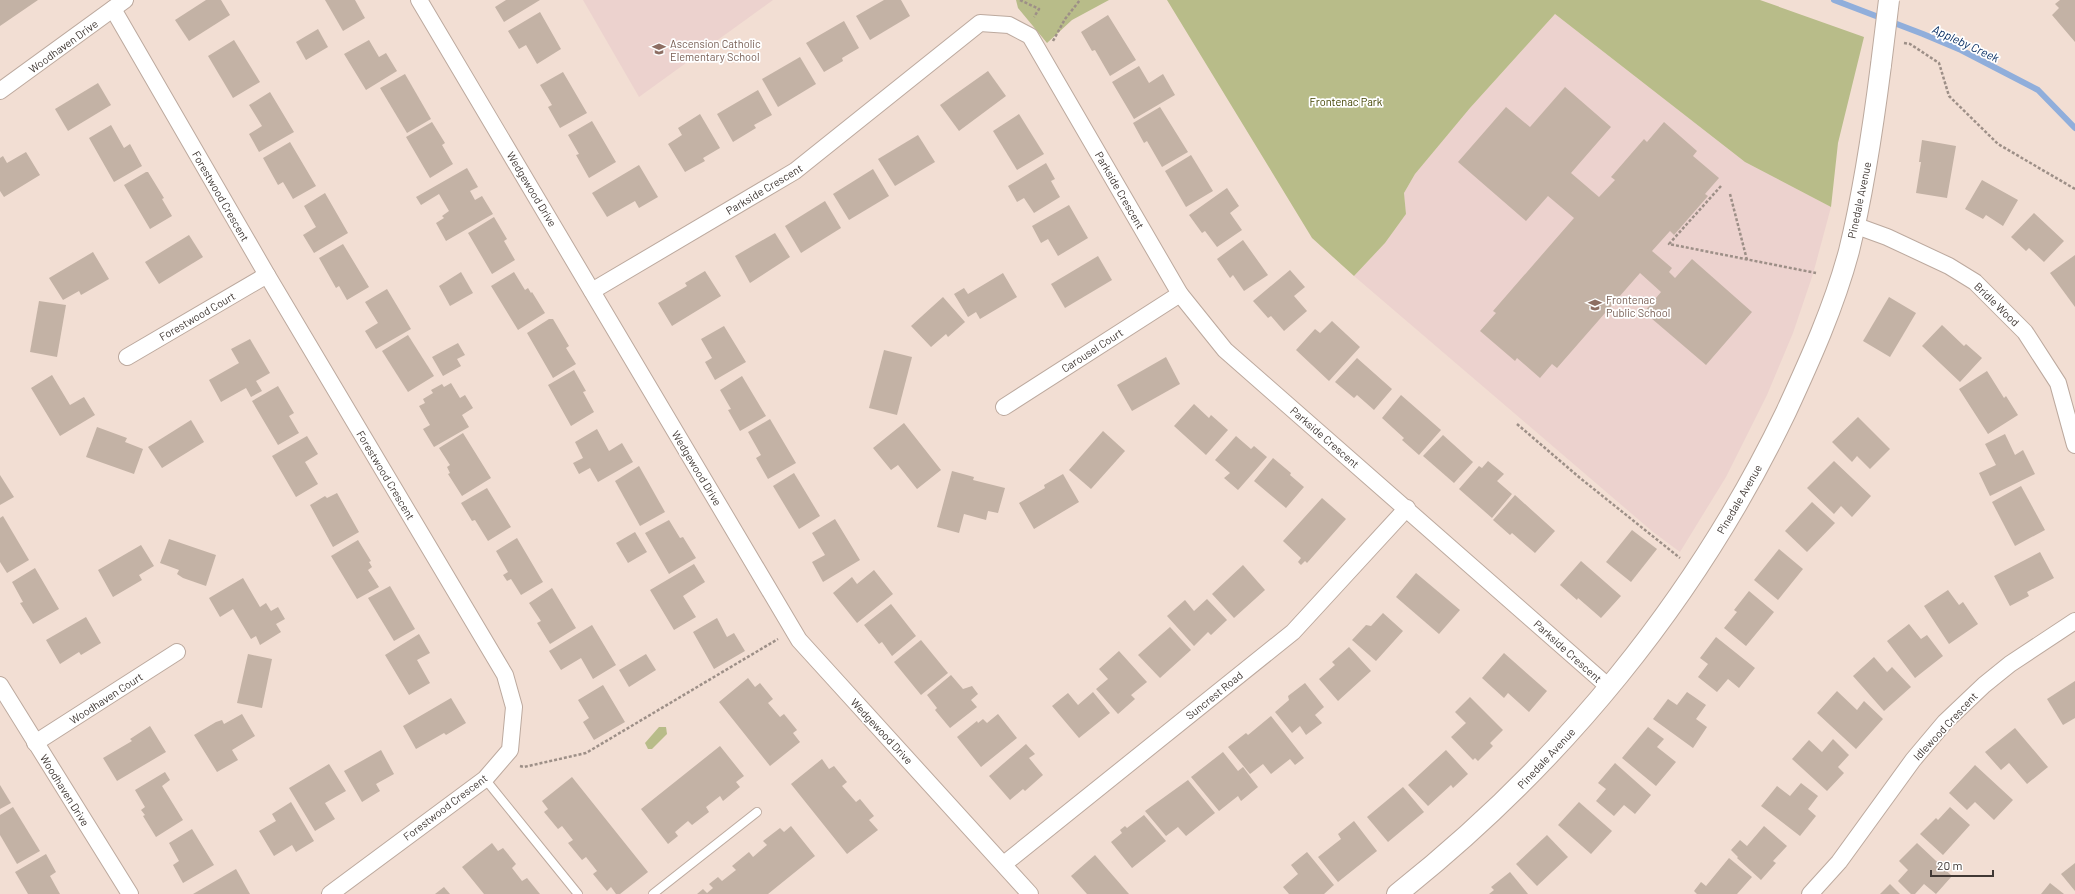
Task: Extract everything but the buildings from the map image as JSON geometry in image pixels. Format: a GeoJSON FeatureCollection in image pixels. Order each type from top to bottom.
{"type":"FeatureCollection","features":[{"type":"Feature","properties":{"kind":"street","name":"Wedgewood Drive"},"geometry":{"type":"LineString","coordinates":[[419,0],[799,640],[1030,894]]}},
{"type":"Feature","properties":{"kind":"street","name":"Pinedale Avenue"},"geometry":{"type":"LineString","coordinates":[[1397,894],[1473,830],[1514,791],[1549,756],[1610,688],[1665,617],[1744,493],[1779,426],[1811,356],[1830,309],[1848,252],[1867,167],[1889,0]]}},
{"type":"Feature","properties":{"kind":"street","name":"Woodhaven Drive"},"geometry":{"type":"LineString","coordinates":[[0,91],[119,5]]}},
{"type":"Feature","properties":{"kind":"street","name":"Forestwood Crescent"},"geometry":{"type":"LineString","coordinates":[[119,5],[267,275],[505,675],[514,707],[510,750],[485,779],[330,894]]}},
{"type":"Feature","properties":{"kind":"street","name":"Parkside Crescent"},"geometry":{"type":"LineString","coordinates":[[592,291],[796,171],[980,23],[1009,25],[1030,36],[1180,294],[1225,350],[1407,508],[1610,688]]}},
{"type":"Feature","properties":{"kind":"street","name":"Bridle Wood"},"geometry":{"type":"LineString","coordinates":[[1854,225],[1887,237],[1956,270],[1975,282],[2025,332],[2058,383],[2075,445]]}},
{"type":"Feature","properties":{"kind":"street","name":"Forestwood Court"},"geometry":{"type":"LineString","coordinates":[[127,357],[267,275]]}},
{"type":"Feature","properties":{"kind":"street","name":"Carousel Court"},"geometry":{"type":"LineString","coordinates":[[1004,407],[1180,294]]}},
{"type":"Feature","properties":{"kind":"street","name":"Suncrest Road"},"geometry":{"type":"LineString","coordinates":[[1004,864],[1293,632],[1407,508]]}},
{"type":"Feature","properties":{"kind":"street","name":"Idlewood Crescent"},"geometry":{"type":"LineString","coordinates":[[1810,894],[1839,862],[1913,760],[1945,722],[1984,685],[2010,664],[2075,621]]}},
{"type":"Feature","properties":{"kind":"street","name":"Woodhaven Court"},"geometry":{"type":"LineString","coordinates":[[35,743],[177,652]]}},
{"type":"Feature","properties":{"kind":"street","name":"Woodhaven Drive"},"geometry":{"type":"LineString","coordinates":[[0,685],[130,894]]}},
{"type":"Feature","properties":{"kind":"lane"},"geometry":{"type":"LineString","coordinates":[[485,779],[578,894]]}},
{"type":"Feature","properties":{"kind":"lane"},"geometry":{"type":"LineString","coordinates":[[653,894],[757,812]]}},
{"type":"Feature","properties":{"kind":"path"},"geometry":{"type":"LineString","coordinates":[[1044,61],[1065,19],[1080,0]]}},
{"type":"Feature","properties":{"kind":"path"},"geometry":{"type":"LineString","coordinates":[[1902,43],[1910,44],[1939,63],[1949,96],[1998,144],[2075,189]]}},
{"type":"Feature","properties":{"kind":"path"},"geometry":{"type":"LineString","coordinates":[[1721,186],[1670,244],[1816,273]]}},
{"type":"Feature","properties":{"kind":"path"},"geometry":{"type":"LineString","coordinates":[[1730,194],[1747,260]]}},
{"type":"Feature","properties":{"kind":"path"},"geometry":{"type":"LineString","coordinates":[[1517,424],[1580,478],[1681,558]]}},
{"type":"Feature","properties":{"kind":"path"},"geometry":{"type":"LineString","coordinates":[[500,761],[524,767],[586,753],[793,630]]}},
{"type":"Feature","properties":{"kind":"shaded area","name":"Ascension Catholic Elementary School"},"geometry":{"type":"Polygon","coordinates":[[[583,0],[773,0],[639,97],[583,0]]]}},
{"type":"Feature","properties":{"kind":"shaded area","name":"Frontenac Public School"},"geometry":{"type":"Polygon","coordinates":[[[1555,14],[1745,162],[1831,207],[1813,274],[1793,333],[1767,395],[1726,477],[1680,552],[1653,532],[1354,276],[1385,243],[1406,214],[1404,193],[1415,174],[1470,108],[1555,14]]]}},
{"type":"Feature","properties":{"kind":"green space"},"geometry":{"type":"Polygon","coordinates":[[[1016,0],[1109,0],[1072,20],[1047,43],[1018,8],[1016,0]]]}},
{"type":"Feature","properties":{"kind":"green space","name":"Frontenac Park"},"geometry":{"type":"Polygon","coordinates":[[[1167,0],[1760,0],[1864,37],[1838,143],[1831,207],[1745,162],[1555,14],[1470,108],[1415,174],[1404,193],[1406,214],[1385,243],[1354,276],[1312,238],[1167,0]]]}},
{"type":"Feature","properties":{"kind":"green space"},"geometry":{"type":"Polygon","coordinates":[[[659,727],[666,727],[667,734],[652,749],[648,749],[645,743],[659,727]]]}},
{"type":"Feature","properties":{"kind":"waterway","name":"Appleby Creek"},"geometry":{"type":"LineString","coordinates":[[1834,0],[1961,50],[2038,90],[2075,128]]}},
{"type":"Feature","properties":{"kind":"place","name":"Ascension Catholic Elementary School"},"geometry":{"type":"Point","coordinates":[659,49]}},
{"type":"Feature","properties":{"kind":"place","name":"Frontenac Public School"},"geometry":{"type":"Point","coordinates":[1595,305]}}]}
